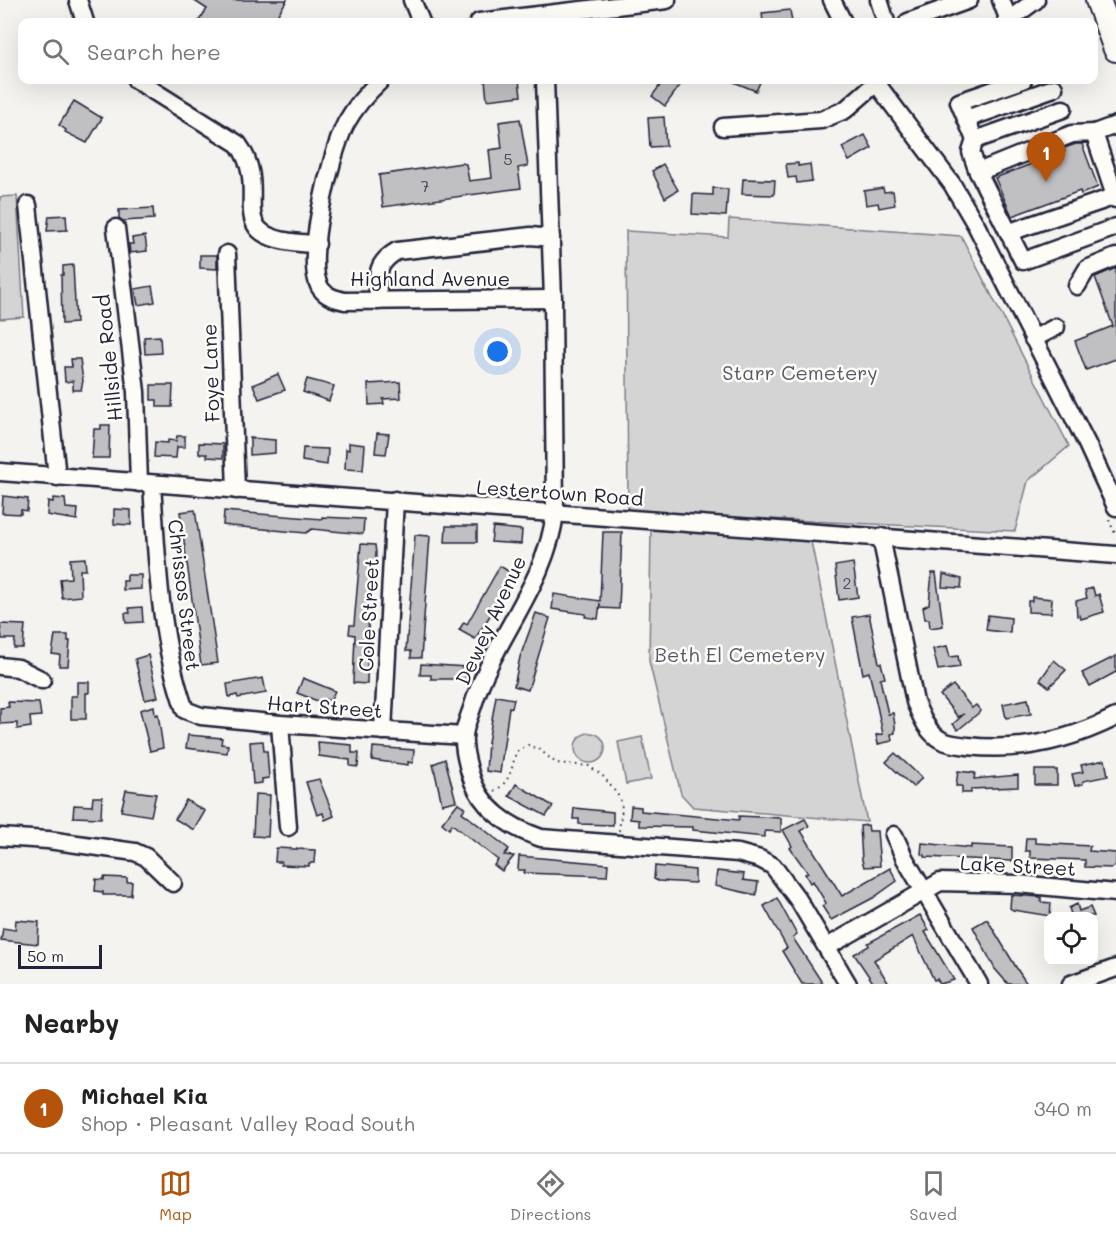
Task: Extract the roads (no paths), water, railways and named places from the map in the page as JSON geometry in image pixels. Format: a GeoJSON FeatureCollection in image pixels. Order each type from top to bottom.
{"type":"FeatureCollection","features":[{"type":"Feature","properties":{"kind":"highway"},"geometry":{"type":"LineString","coordinates":[[1098,0],[1116,49]]}},
{"type":"Feature","properties":{"kind":"street"},"geometry":{"type":"LineString","coordinates":[[78,0],[84,18]]}},
{"type":"Feature","properties":{"kind":"street"},"geometry":{"type":"LineString","coordinates":[[412,0],[419,18]]}},
{"type":"Feature","properties":{"kind":"street"},"geometry":{"type":"LineString","coordinates":[[542,18],[667,0]]}},
{"type":"Feature","properties":{"kind":"street"},"geometry":{"type":"LineString","coordinates":[[832,0],[841,18]]}},
{"type":"Feature","properties":{"kind":"street"},"geometry":{"type":"LineString","coordinates":[[885,18],[879,0],[892,0]]}},
{"type":"Feature","properties":{"kind":"street"},"geometry":{"type":"LineString","coordinates":[[919,18],[969,0]]}},
{"type":"Feature","properties":{"kind":"street"},"geometry":{"type":"LineString","coordinates":[[1001,0],[1006,18]]}},
{"type":"Feature","properties":{"kind":"street"},"geometry":{"type":"LineString","coordinates":[[1012,18],[1032,1]]}},
{"type":"Feature","properties":{"kind":"street"},"geometry":{"type":"LineString","coordinates":[[142,84],[238,144],[248,157],[252,174],[250,207],[256,226],[268,238],[285,244],[317,244]]}},
{"type":"Feature","properties":{"kind":"street","name":"Highland Avenue"},"geometry":{"type":"LineString","coordinates":[[378,84],[346,122],[330,162],[321,200],[317,244],[316,278],[320,288],[329,296],[345,301],[553,299]]}},
{"type":"Feature","properties":{"kind":"street","name":"Dewey Avenue"},"geometry":{"type":"LineString","coordinates":[[545,84],[553,299],[554,528],[535,578],[485,672],[464,736],[468,765],[483,803],[515,829],[541,838],[617,846],[738,854],[760,858],[773,866],[799,901],[848,984]]}},
{"type":"Feature","properties":{"kind":"street"},"geometry":{"type":"LineString","coordinates":[[723,127],[821,120],[845,110],[872,84]]}},
{"type":"Feature","properties":{"kind":"street"},"geometry":{"type":"LineString","coordinates":[[877,84],[955,190],[1033,339],[1111,511]]}},
{"type":"Feature","properties":{"kind":"street"},"geometry":{"type":"LineString","coordinates":[[1011,84],[959,102],[975,140],[971,152],[980,175],[1023,261],[1116,227]]}},
{"type":"Feature","properties":{"kind":"street"},"geometry":{"type":"LineString","coordinates":[[966,119],[1052,84],[1072,134]]}},
{"type":"Feature","properties":{"kind":"street"},"geometry":{"type":"LineString","coordinates":[[975,140],[1063,108]]}},
{"type":"Feature","properties":{"kind":"street"},"geometry":{"type":"LineString","coordinates":[[955,190],[980,175],[1072,134],[1094,133],[1116,125]]}},
{"type":"Feature","properties":{"kind":"street"},"geometry":{"type":"LineString","coordinates":[[1010,232],[1116,197],[1094,133]]}},
{"type":"Feature","properties":{"kind":"street"},"geometry":{"type":"LineString","coordinates":[[28,205],[57,477]]}},
{"type":"Feature","properties":{"kind":"street","name":"Hillside Road"},"geometry":{"type":"LineString","coordinates":[[116,228],[146,484]]}},
{"type":"Feature","properties":{"kind":"street"},"geometry":{"type":"LineString","coordinates":[[378,301],[378,273],[384,259],[397,251],[531,236],[551,238]]}},
{"type":"Feature","properties":{"kind":"street","name":"Foye Lane"},"geometry":{"type":"LineString","coordinates":[[227,254],[236,490]]}},
{"type":"Feature","properties":{"kind":"street"},"geometry":{"type":"LineString","coordinates":[[1077,286],[1087,269],[1116,257]]}},
{"type":"Feature","properties":{"kind":"street"},"geometry":{"type":"LineString","coordinates":[[1033,339],[1056,327]]}},
{"type":"Feature","properties":{"kind":"street","name":"Lestertown Road"},"geometry":{"type":"LineString","coordinates":[[0,472],[1116,555]]}},
{"type":"Feature","properties":{"kind":"street","name":"Chrissos Street"},"geometry":{"type":"LineString","coordinates":[[146,484],[166,644],[185,710]]}},
{"type":"Feature","properties":{"kind":"street","name":"Cole Street"},"geometry":{"type":"LineString","coordinates":[[383,731],[395,500]]}},
{"type":"Feature","properties":{"kind":"street"},"geometry":{"type":"LineString","coordinates":[[881,537],[915,702],[932,732],[942,740],[1006,749],[1033,746],[1102,724],[1116,717]]}},
{"type":"Feature","properties":{"kind":"street"},"geometry":{"type":"LineString","coordinates":[[0,666],[18,668],[42,680]]}},
{"type":"Feature","properties":{"kind":"street","name":"Hart Street"},"geometry":{"type":"LineString","coordinates":[[185,710],[201,716],[280,724],[464,736]]}},
{"type":"Feature","properties":{"kind":"street"},"geometry":{"type":"LineString","coordinates":[[280,724],[288,826]]}},
{"type":"Feature","properties":{"kind":"street"},"geometry":{"type":"LineString","coordinates":[[894,835],[905,858],[926,890],[979,984]]}},
{"type":"Feature","properties":{"kind":"street"},"geometry":{"type":"LineString","coordinates":[[0,837],[48,840],[135,852],[146,857],[173,884]]}},
{"type":"Feature","properties":{"kind":"street","name":"Lake Street"},"geometry":{"type":"LineString","coordinates":[[827,947],[940,882],[1018,884],[1116,893]]}},
{"type":"Feature","properties":{"kind":"street"},"geometry":{"type":"LineString","coordinates":[[1071,984],[1110,975]]}},
{"type":"Feature","properties":{"kind":"place","name":"Michael Kia"},"geometry":{"type":"Point","coordinates":[1046,182]}},
{"type":"Feature","properties":{"kind":"park label","name":"Starr Cemetery"},"geometry":{"type":"Point","coordinates":[800,372]}},
{"type":"Feature","properties":{"kind":"park label","name":"Beth El Cemetery"},"geometry":{"type":"Point","coordinates":[740,654]}}]}
